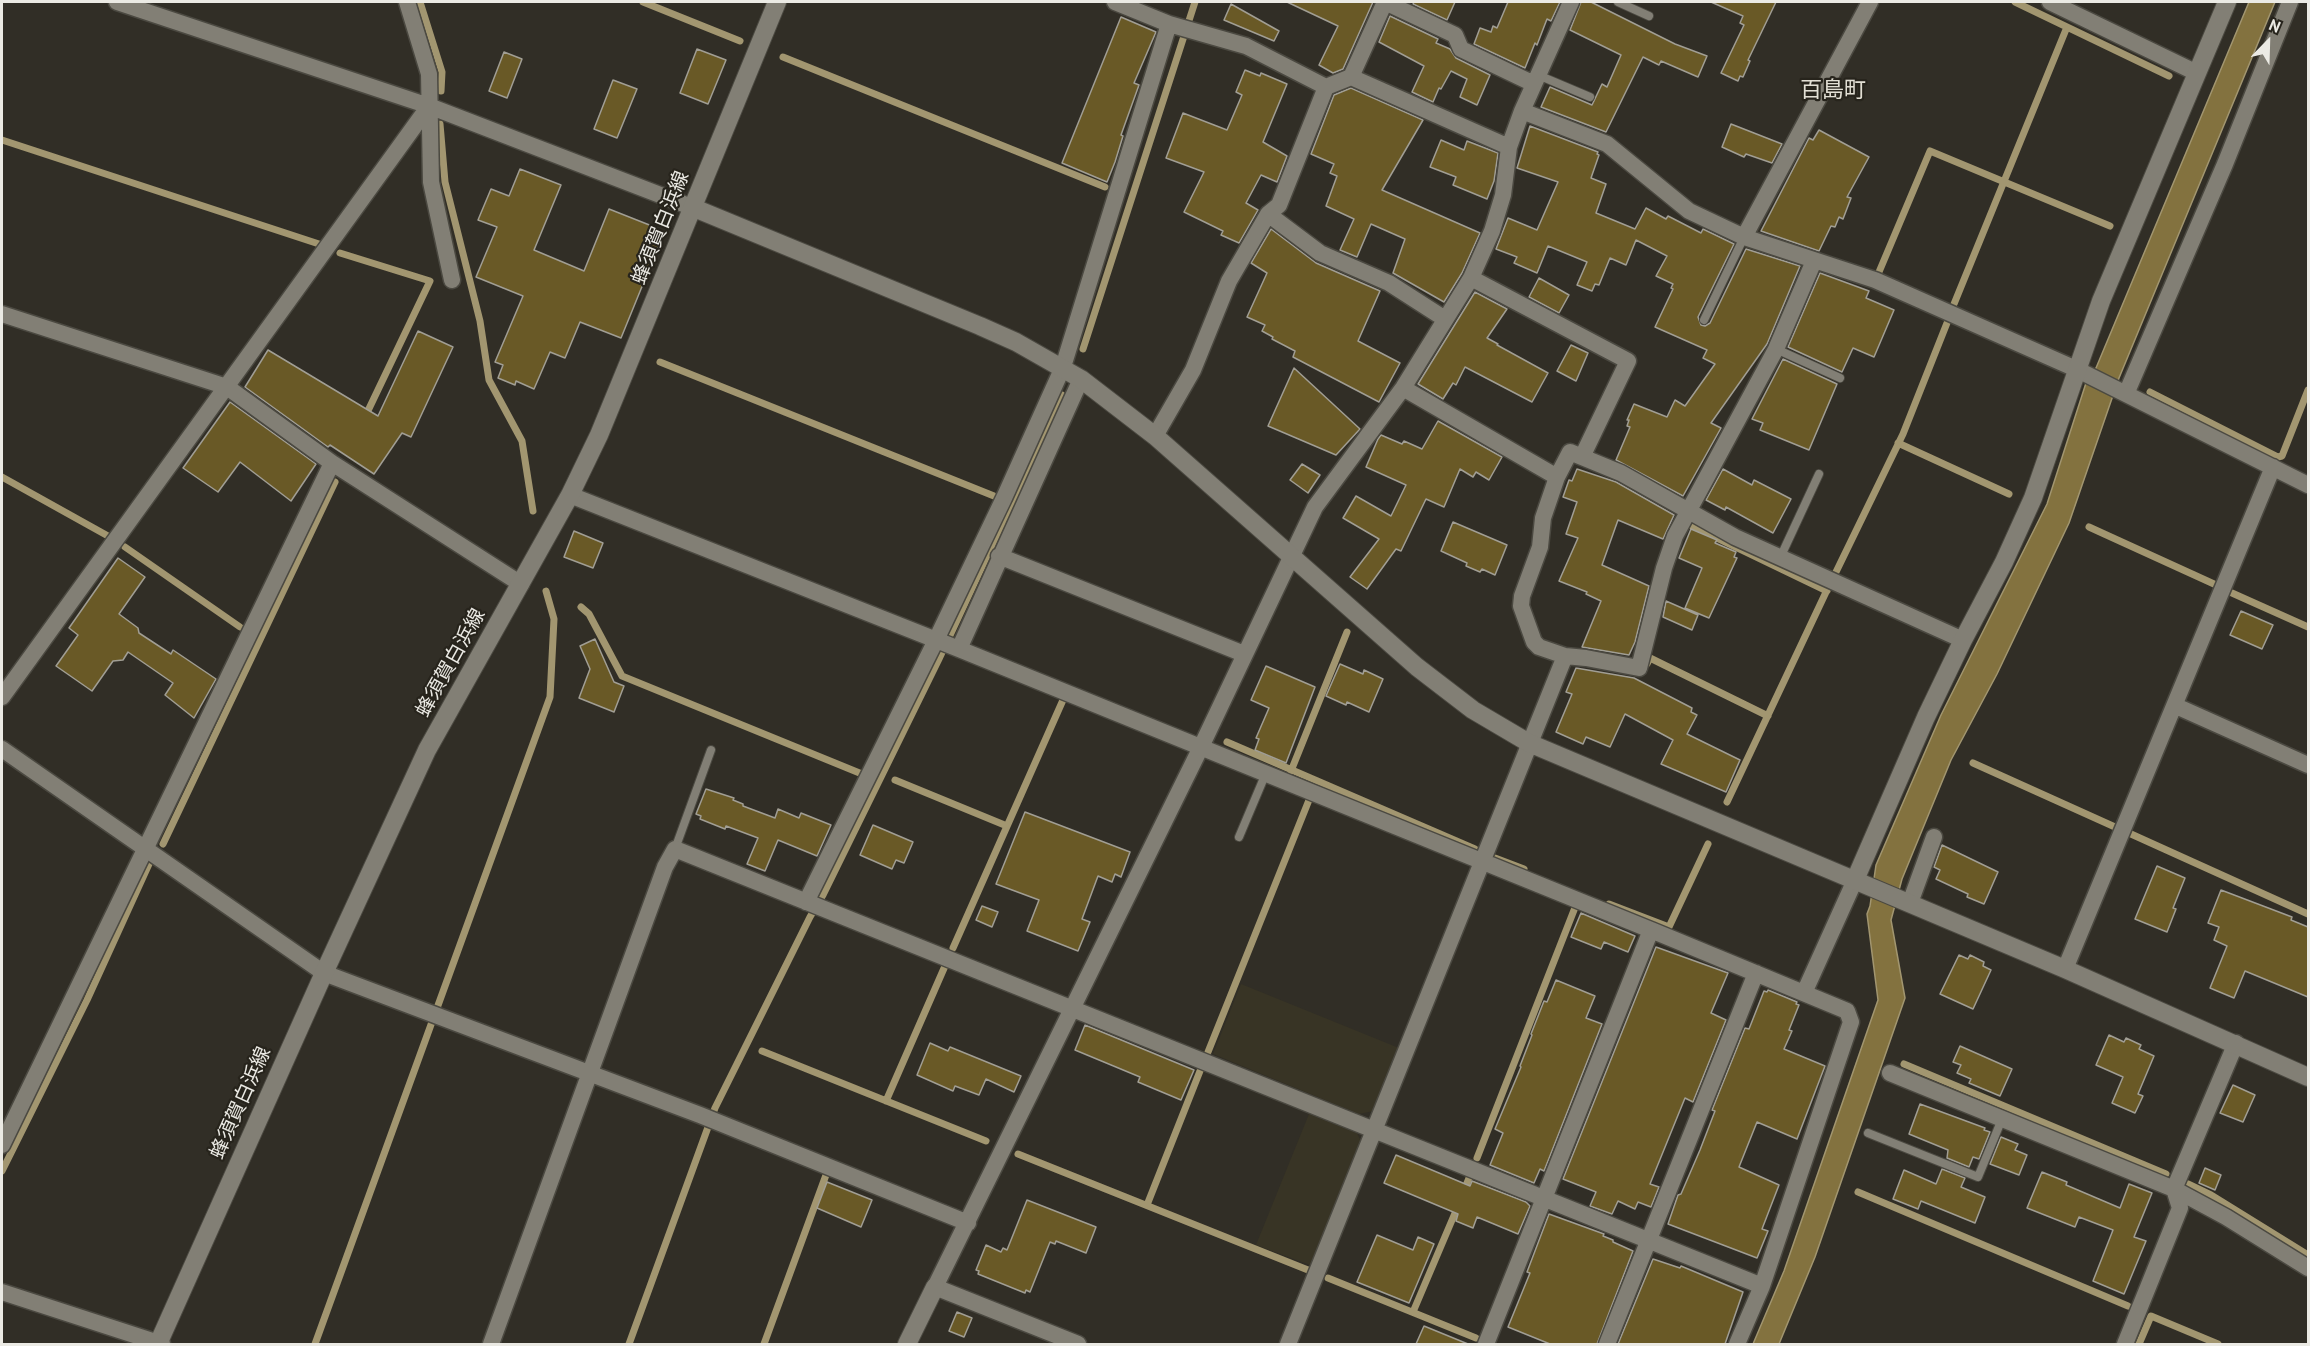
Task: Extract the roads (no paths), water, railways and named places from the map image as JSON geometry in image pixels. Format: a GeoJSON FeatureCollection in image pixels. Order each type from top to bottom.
{"type":"FeatureCollection","features":[{"type":"Feature","properties":{"kind":"street"},"geometry":{"type":"LineString","coordinates":[[117,2],[429,106],[694,208],[1017,342],[1081,379],[1155,436],[1417,667],[1473,710],[1530,743],[2066,969],[2308,1077]]}},
{"type":"Feature","properties":{"kind":"street"},"geometry":{"type":"LineString","coordinates":[[407,2],[429,74],[431,182],[452,280]]}},
{"type":"Feature","properties":{"kind":"street","name":"蜂須賀白浜線"},"geometry":{"type":"LineString","coordinates":[[160,1344],[324,973],[427,750],[570,495],[599,435],[777,2]]}},
{"type":"Feature","properties":{"kind":"street"},"geometry":{"type":"LineString","coordinates":[[1115,2],[1144,7],[1179,26],[1246,46],[1326,87]]}},
{"type":"Feature","properties":{"kind":"street"},"geometry":{"type":"LineString","coordinates":[[1155,436],[1193,370],[1229,281],[1268,214],[1279,205],[1326,87],[1351,77],[1385,2],[1455,34],[1461,49],[1536,80]]}},
{"type":"Feature","properties":{"kind":"street"},"geometry":{"type":"LineString","coordinates":[[907,1344],[1201,747],[1314,507],[1403,388],[1471,278],[1492,231],[1503,195],[1509,147],[1522,111],[1571,2]]}},
{"type":"Feature","properties":{"kind":"street"},"geometry":{"type":"LineString","coordinates":[[1744,237],[1870,2]]}},
{"type":"Feature","properties":{"kind":"street"},"geometry":{"type":"LineString","coordinates":[[2050,2],[2197,73]]}},
{"type":"Feature","properties":{"kind":"street"},"geometry":{"type":"LineString","coordinates":[[1804,993],[1862,883],[1926,717],[2004,562],[2033,498],[2082,372],[2101,302],[2227,2]]}},
{"type":"Feature","properties":{"kind":"street"},"geometry":{"type":"LineString","coordinates":[[2123,392],[2225,164],[2290,2]]}},
{"type":"Feature","properties":{"kind":"street"},"geometry":{"type":"LineString","coordinates":[[947,644],[1004,498],[1063,367],[1179,26]]}},
{"type":"Feature","properties":{"kind":"street"},"geometry":{"type":"LineString","coordinates":[[1351,77],[1509,147]]}},
{"type":"Feature","properties":{"kind":"street"},"geometry":{"type":"LineString","coordinates":[[2,697],[429,106]]}},
{"type":"Feature","properties":{"kind":"street"},"geometry":{"type":"LineString","coordinates":[[1522,111],[1606,144],[1689,212],[1744,237],[1875,280],[2082,372],[2308,485]]}},
{"type":"Feature","properties":{"kind":"street"},"geometry":{"type":"LineString","coordinates":[[1268,214],[1320,253],[1389,283],[1445,319]]}},
{"type":"Feature","properties":{"kind":"street"},"geometry":{"type":"LineString","coordinates":[[1814,261],[1776,349],[1688,511],[1675,536],[1664,568],[1639,668],[1565,656],[1534,642],[1521,606],[1522,596],[1540,547],[1543,518],[1557,477],[1570,452],[1621,473],[1688,511],[1735,537],[1963,640]]}},
{"type":"Feature","properties":{"kind":"street"},"geometry":{"type":"LineString","coordinates":[[1471,278],[1628,361],[1582,457]]}},
{"type":"Feature","properties":{"kind":"street"},"geometry":{"type":"LineString","coordinates":[[2,314],[227,387],[332,463],[521,584]]}},
{"type":"Feature","properties":{"kind":"street"},"geometry":{"type":"LineString","coordinates":[[814,905],[947,644],[999,556],[1081,379]]}},
{"type":"Feature","properties":{"kind":"street"},"geometry":{"type":"LineString","coordinates":[[1403,388],[1557,477]]}},
{"type":"Feature","properties":{"kind":"street"},"geometry":{"type":"LineString","coordinates":[[2,1145],[332,463]]}},
{"type":"Feature","properties":{"kind":"street"},"geometry":{"type":"LineString","coordinates":[[2066,969],[2273,467]]}},
{"type":"Feature","properties":{"kind":"street"},"geometry":{"type":"LineString","coordinates":[[570,495],[1482,860],[1847,1011],[1851,1022],[1762,1286],[1737,1344]]}},
{"type":"Feature","properties":{"kind":"street"},"geometry":{"type":"LineString","coordinates":[[999,556],[1244,654]]}},
{"type":"Feature","properties":{"kind":"street"},"geometry":{"type":"LineString","coordinates":[[1288,1344],[1565,656]]}},
{"type":"Feature","properties":{"kind":"street"},"geometry":{"type":"LineString","coordinates":[[2176,706],[2308,765]]}},
{"type":"Feature","properties":{"kind":"street"},"geometry":{"type":"LineString","coordinates":[[2,750],[324,973],[711,1119],[968,1223]]}},
{"type":"Feature","properties":{"kind":"street"},"geometry":{"type":"LineString","coordinates":[[1910,903],[1934,837]]}},
{"type":"Feature","properties":{"kind":"street"},"geometry":{"type":"LineString","coordinates":[[491,1344],[665,867],[675,849],[1762,1286]]}},
{"type":"Feature","properties":{"kind":"street"},"geometry":{"type":"LineString","coordinates":[[1486,1344],[1651,930]]}},
{"type":"Feature","properties":{"kind":"street"},"geometry":{"type":"LineString","coordinates":[[1607,1344],[1756,973]]}},
{"type":"Feature","properties":{"kind":"street"},"geometry":{"type":"LineString","coordinates":[[2125,1344],[2181,1208],[2174,1189],[2236,1043]]}},
{"type":"Feature","properties":{"kind":"street"},"geometry":{"type":"LineString","coordinates":[[1890,1073],[2174,1189],[2226,1217],[2308,1268]]}},
{"type":"Feature","properties":{"kind":"street"},"geometry":{"type":"LineString","coordinates":[[935,1287],[1078,1344]]}},
{"type":"Feature","properties":{"kind":"street"},"geometry":{"type":"LineString","coordinates":[[2,1292],[160,1344]]}},
{"type":"Feature","properties":{"kind":"lane"},"geometry":{"type":"LineString","coordinates":[[1618,2],[1649,16]]}},
{"type":"Feature","properties":{"kind":"lane"},"geometry":{"type":"LineString","coordinates":[[1536,80],[1590,97]]}},
{"type":"Feature","properties":{"kind":"lane"},"geometry":{"type":"LineString","coordinates":[[1704,320],[1744,237]]}},
{"type":"Feature","properties":{"kind":"lane"},"geometry":{"type":"LineString","coordinates":[[1776,349],[1840,378]]}},
{"type":"Feature","properties":{"kind":"lane"},"geometry":{"type":"LineString","coordinates":[[1780,558],[1819,474]]}},
{"type":"Feature","properties":{"kind":"lane"},"geometry":{"type":"LineString","coordinates":[[675,849],[711,750]]}},
{"type":"Feature","properties":{"kind":"lane"},"geometry":{"type":"LineString","coordinates":[[1239,837],[1266,773]]}},
{"type":"Feature","properties":{"kind":"lane"},"geometry":{"type":"LineString","coordinates":[[1868,1133],[1978,1177],[2002,1119]]}},
{"type":"Feature","properties":{"kind":"waterway"},"geometry":{"type":"LineString","coordinates":[[420,2],[442,72],[441,91]]}},
{"type":"Feature","properties":{"kind":"waterway"},"geometry":{"type":"LineString","coordinates":[[643,2],[740,41]]}},
{"type":"Feature","properties":{"kind":"waterway"},"geometry":{"type":"LineString","coordinates":[[1083,349],[1195,2]]}},
{"type":"Feature","properties":{"kind":"waterway"},"geometry":{"type":"LineString","coordinates":[[2015,2],[2169,76]]}},
{"type":"Feature","properties":{"kind":"waterway"},"geometry":{"type":"LineString","coordinates":[[1954,304],[2067,27]]}},
{"type":"Feature","properties":{"kind":"waterway"},"geometry":{"type":"LineString","coordinates":[[783,57],[1105,187]]}},
{"type":"Feature","properties":{"kind":"waterway"},"geometry":{"type":"LineString","coordinates":[[440,124],[445,182],[480,321],[489,380],[522,441],[533,511]]}},
{"type":"Feature","properties":{"kind":"waterway"},"geometry":{"type":"LineString","coordinates":[[2,140],[319,244]]}},
{"type":"Feature","properties":{"kind":"waterway"},"geometry":{"type":"LineString","coordinates":[[1879,272],[1930,151],[2110,226]]}},
{"type":"Feature","properties":{"kind":"waterway"},"geometry":{"type":"LineString","coordinates":[[340,253],[430,281],[365,417]]}},
{"type":"Feature","properties":{"kind":"waterway"},"geometry":{"type":"LineString","coordinates":[[1836,572],[1903,434],[1947,323]]}},
{"type":"Feature","properties":{"kind":"waterway"},"geometry":{"type":"LineString","coordinates":[[660,362],[994,496]]}},
{"type":"Feature","properties":{"kind":"waterway"},"geometry":{"type":"LineString","coordinates":[[2150,392],[2278,457],[2282,456],[2308,390]]}},
{"type":"Feature","properties":{"kind":"waterway"},"geometry":{"type":"LineString","coordinates":[[629,1344],[715,1108],[939,659],[1062,395]]}},
{"type":"Feature","properties":{"kind":"waterway"},"geometry":{"type":"LineString","coordinates":[[1898,443],[2009,494]]}},
{"type":"Feature","properties":{"kind":"waterway"},"geometry":{"type":"LineString","coordinates":[[2,477],[108,536]]}},
{"type":"Feature","properties":{"kind":"waterway"},"geometry":{"type":"LineString","coordinates":[[163,844],[335,482]]}},
{"type":"Feature","properties":{"kind":"waterway"},"geometry":{"type":"LineString","coordinates":[[1690,525],[1827,591]]}},
{"type":"Feature","properties":{"kind":"waterway"},"geometry":{"type":"LineString","coordinates":[[2089,527],[2214,584]]}},
{"type":"Feature","properties":{"kind":"waterway"},"geometry":{"type":"LineString","coordinates":[[125,547],[240,627]]}},
{"type":"Feature","properties":{"kind":"waterway"},"geometry":{"type":"LineString","coordinates":[[1727,802],[1827,590]]}},
{"type":"Feature","properties":{"kind":"waterway"},"geometry":{"type":"LineString","coordinates":[[315,1344],[550,697],[554,619],[546,591]]}},
{"type":"Feature","properties":{"kind":"waterway"},"geometry":{"type":"LineString","coordinates":[[2232,593],[2308,627]]}},
{"type":"Feature","properties":{"kind":"waterway"},"geometry":{"type":"LineString","coordinates":[[581,607],[589,614],[622,676],[862,774]]}},
{"type":"Feature","properties":{"kind":"waterway"},"geometry":{"type":"LineString","coordinates":[[1291,771],[1347,632]]}},
{"type":"Feature","properties":{"kind":"waterway"},"geometry":{"type":"LineString","coordinates":[[1647,664],[1650,658],[1768,716]]}},
{"type":"Feature","properties":{"kind":"waterway"},"geometry":{"type":"LineString","coordinates":[[953,948],[1063,700]]}},
{"type":"Feature","properties":{"kind":"waterway"},"geometry":{"type":"LineString","coordinates":[[1227,742],[1475,849]]}},
{"type":"Feature","properties":{"kind":"waterway"},"geometry":{"type":"LineString","coordinates":[[1973,763],[2115,827]]}},
{"type":"Feature","properties":{"kind":"waterway"},"geometry":{"type":"LineString","coordinates":[[895,780],[1007,826]]}},
{"type":"Feature","properties":{"kind":"waterway"},"geometry":{"type":"LineString","coordinates":[[1208,1052],[1311,795]]}},
{"type":"Feature","properties":{"kind":"waterway"},"geometry":{"type":"LineString","coordinates":[[2131,834],[2308,914]]}},
{"type":"Feature","properties":{"kind":"waterway"},"geometry":{"type":"LineString","coordinates":[[1609,904],[1669,927],[1708,844]]}},
{"type":"Feature","properties":{"kind":"waterway"},"geometry":{"type":"LineString","coordinates":[[1495,858],[1524,869]]}},
{"type":"Feature","properties":{"kind":"waterway"},"geometry":{"type":"LineString","coordinates":[[2,1171],[87,1000],[149,864]]}},
{"type":"Feature","properties":{"kind":"waterway"},"geometry":{"type":"LineString","coordinates":[[1477,1158],[1576,905]]}},
{"type":"Feature","properties":{"kind":"waterway"},"geometry":{"type":"LineString","coordinates":[[886,1101],[945,966]]}},
{"type":"Feature","properties":{"kind":"waterway"},"geometry":{"type":"LineString","coordinates":[[762,1051],[986,1141]]}},
{"type":"Feature","properties":{"kind":"waterway"},"geometry":{"type":"LineString","coordinates":[[1904,1064],[2166,1174]]}},
{"type":"Feature","properties":{"kind":"waterway"},"geometry":{"type":"LineString","coordinates":[[1147,1205],[1200,1071]]}},
{"type":"Feature","properties":{"kind":"waterway"},"geometry":{"type":"LineString","coordinates":[[1018,1154],[1308,1270]]}},
{"type":"Feature","properties":{"kind":"waterway"},"geometry":{"type":"LineString","coordinates":[[764,1344],[826,1175]]}},
{"type":"Feature","properties":{"kind":"waterway"},"geometry":{"type":"LineString","coordinates":[[1463,1193],[1469,1178]]}},
{"type":"Feature","properties":{"kind":"waterway"},"geometry":{"type":"LineString","coordinates":[[2188,1184],[2211,1195],[2308,1255]]}},
{"type":"Feature","properties":{"kind":"waterway"},"geometry":{"type":"LineString","coordinates":[[1858,1192],[2128,1306]]}},
{"type":"Feature","properties":{"kind":"waterway"},"geometry":{"type":"LineString","coordinates":[[1413,1312],[1458,1206]]}},
{"type":"Feature","properties":{"kind":"waterway"},"geometry":{"type":"LineString","coordinates":[[1328,1278],[1476,1338]]}},
{"type":"Feature","properties":{"kind":"waterway"},"geometry":{"type":"LineString","coordinates":[[2139,1344],[2151,1316],[2218,1344]]}},
{"type":"Feature","properties":{"kind":"district","name":"百島町"},"geometry":{"type":"Point","coordinates":[1833,91]}}]}
